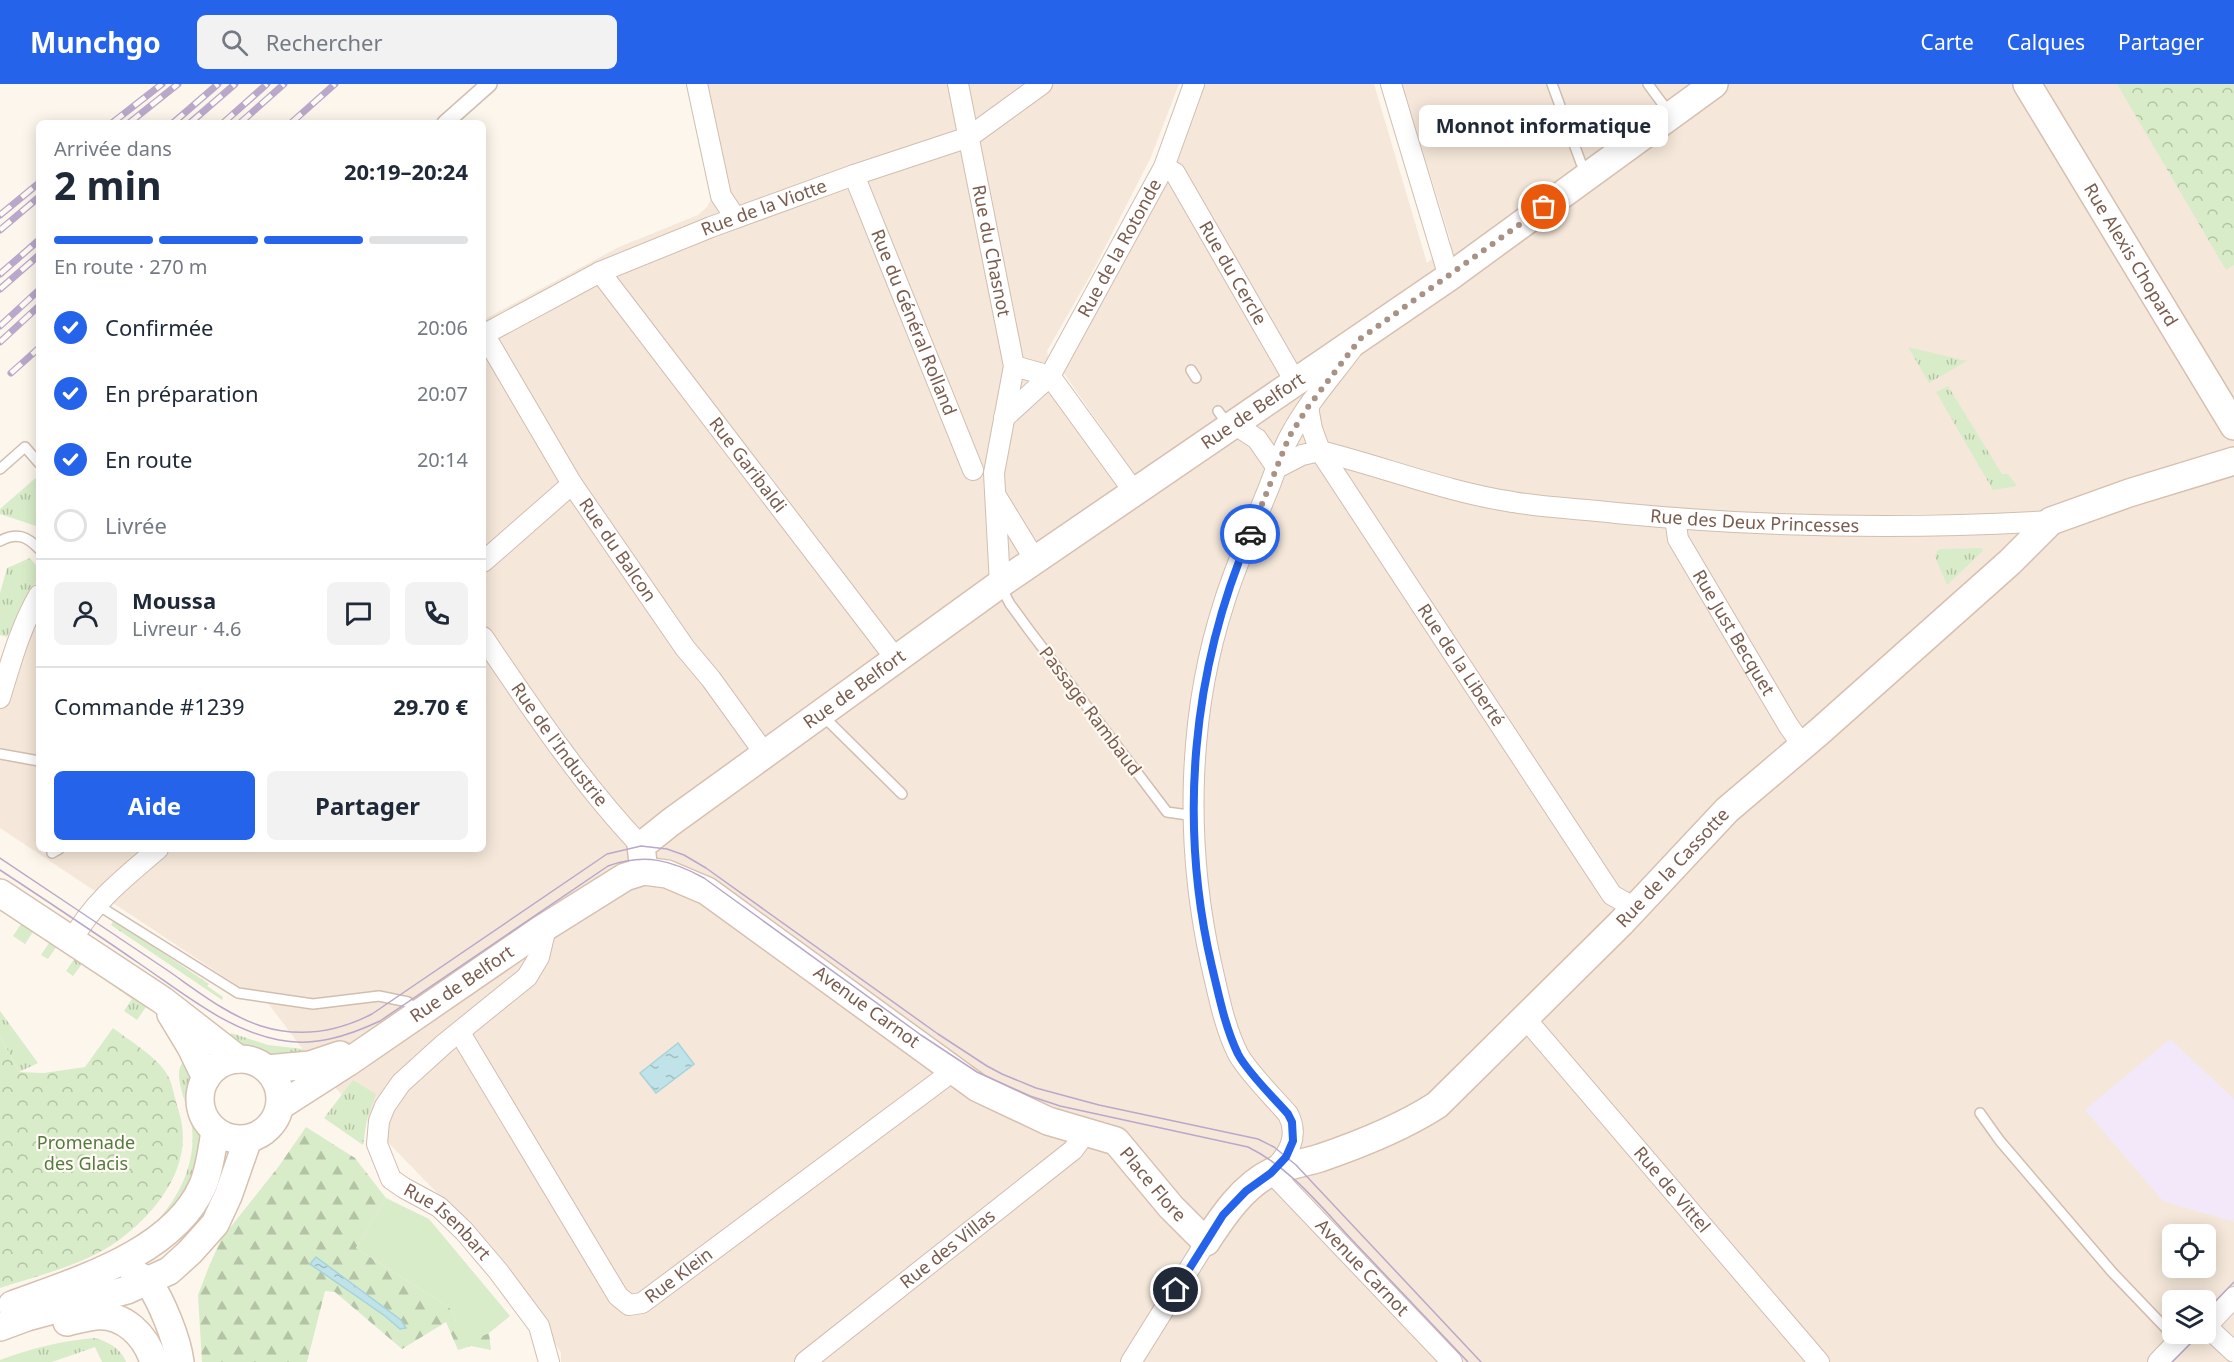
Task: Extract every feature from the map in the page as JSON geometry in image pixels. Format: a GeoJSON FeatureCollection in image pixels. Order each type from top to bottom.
{"type":"FeatureCollection","features":[{"type":"Feature","properties":{"kind":"main road","name":"Rue de Belfort"},"geometry":{"type":"LineString","coordinates":[[280,1106],[543,929],[625,877],[643,859],[671,822],[1000,584],[1135,493],[1227,421],[1296,383],[1360,339],[1714,84]]}},
{"type":"Feature","properties":{"kind":"main road","name":"Rue Alexis Chopard"},"geometry":{"type":"LineString","coordinates":[[2027,84],[2234,426]]}},
{"type":"Feature","properties":{"kind":"main road","name":"Rue des Deux Princesses"},"geometry":{"type":"LineString","coordinates":[[2051,521],[2129,493],[2234,461]]}},
{"type":"Feature","properties":{"kind":"main road","name":"Rue de la Cassotte"},"geometry":{"type":"LineString","coordinates":[[1271,1173],[1319,1158],[1424,1114],[1437,1105],[1635,908],[1727,810],[2014,558],[2051,521]]}},
{"type":"Feature","properties":{"kind":"main road","name":"Avenue Carnot"},"geometry":{"type":"LineString","coordinates":[[643,859],[667,873],[704,889],[978,1088],[1048,1121],[1088,1132]]}},
{"type":"Feature","properties":{"kind":"main road"},"geometry":{"type":"LineString","coordinates":[[0,892],[162,1000],[238,1059]]}},
{"type":"Feature","properties":{"kind":"main road"},"geometry":{"type":"LineString","coordinates":[[162,1000],[191,1047],[206,1078]]}},
{"type":"Feature","properties":{"kind":"main road","name":"Rue de Belfort"},"geometry":{"type":"LineString","coordinates":[[267,1069],[310,1065],[370,1046]]}},
{"type":"Feature","properties":{"kind":"main road"},"geometry":{"type":"LineString","coordinates":[[154,1362],[142,1336],[138,1286],[152,1242],[171,1227],[193,1202],[209,1168],[228,1139],[266,1130],[277,1116],[280,1106],[278,1086],[267,1069],[254,1062],[238,1059],[223,1063],[206,1078],[201,1089],[202,1112],[207,1122],[228,1139]]}},
{"type":"Feature","properties":{"kind":"main road","name":"Place Flore"},"geometry":{"type":"LineString","coordinates":[[1088,1132],[1116,1141],[1171,1207],[1206,1242]]}},
{"type":"Feature","properties":{"kind":"main road"},"geometry":{"type":"LineString","coordinates":[[0,1342],[46,1327],[95,1316],[110,1317],[138,1286],[190,1252],[215,1224],[228,1196],[228,1139]]}},
{"type":"Feature","properties":{"kind":"main road"},"geometry":{"type":"LineString","coordinates":[[1206,1242],[1223,1215],[1241,1196],[1271,1173]]}},
{"type":"Feature","properties":{"kind":"main road"},"geometry":{"type":"LineString","coordinates":[[0,1310],[138,1286]]}},
{"type":"Feature","properties":{"kind":"main road"},"geometry":{"type":"LineString","coordinates":[[0,1328],[27,1317],[138,1286]]}},
{"type":"Feature","properties":{"kind":"main road"},"geometry":{"type":"LineString","coordinates":[[138,1286],[174,1336],[180,1362]]}},
{"type":"Feature","properties":{"kind":"street"},"geometry":{"type":"LineString","coordinates":[[449,120],[489,84]]}},
{"type":"Feature","properties":{"kind":"street"},"geometry":{"type":"LineString","coordinates":[[697,84],[721,196],[735,217]]}},
{"type":"Feature","properties":{"kind":"street","name":"Rue du Chasnot"},"geometry":{"type":"LineString","coordinates":[[958,84],[1014,366],[994,473],[1000,584]]}},
{"type":"Feature","properties":{"kind":"street","name":"Rue de la Viotte"},"geometry":{"type":"LineString","coordinates":[[486,333],[600,272],[735,217],[969,136],[1042,84]]}},
{"type":"Feature","properties":{"kind":"street","name":"Rue de la Rotonde"},"geometry":{"type":"LineString","coordinates":[[1050,376],[1164,167],[1194,84]]}},
{"type":"Feature","properties":{"kind":"street"},"geometry":{"type":"LineString","coordinates":[[1391,84],[1449,277]]}},
{"type":"Feature","properties":{"kind":"street","name":"Rue du Cercle"},"geometry":{"type":"LineString","coordinates":[[1164,167],[1175,173],[1296,383]]}},
{"type":"Feature","properties":{"kind":"street","name":"Rue du Général Rolland"},"geometry":{"type":"LineString","coordinates":[[854,175],[973,470]]}},
{"type":"Feature","properties":{"kind":"street","name":"Rue Garibaldi"},"geometry":{"type":"LineString","coordinates":[[600,272],[896,659]]}},
{"type":"Feature","properties":{"kind":"street","name":"Rue du Balcon"},"geometry":{"type":"LineString","coordinates":[[486,337],[572,484],[685,648],[711,679],[765,754]]}},
{"type":"Feature","properties":{"kind":"street","name":"Rue de Belfort"},"geometry":{"type":"LineString","coordinates":[[1271,1173],[1286,1157],[1293,1141],[1292,1122],[1288,1114],[1239,1056],[1228,1027],[1203,926],[1195,816],[1196,751],[1203,689],[1211,650],[1235,569],[1289,437],[1308,407],[1360,339]]}},
{"type":"Feature","properties":{"kind":"street"},"geometry":{"type":"LineString","coordinates":[[1014,366],[1050,376],[1135,493]]}},
{"type":"Feature","properties":{"kind":"street"},"geometry":{"type":"LineString","coordinates":[[1004,418],[1050,376]]}},
{"type":"Feature","properties":{"kind":"street","name":"Rue de la Liberté"},"geometry":{"type":"LineString","coordinates":[[1308,407],[1312,429],[1320,451],[1612,895],[1635,908]]}},
{"type":"Feature","properties":{"kind":"street"},"geometry":{"type":"LineString","coordinates":[[1227,421],[1257,439],[1277,468],[1302,455],[1320,451]]}},
{"type":"Feature","properties":{"kind":"street","name":"Rue des Deux Princesses"},"geometry":{"type":"LineString","coordinates":[[1320,451],[1495,499],[1675,518],[1773,525],[1990,525],[2051,521]]}},
{"type":"Feature","properties":{"kind":"street"},"geometry":{"type":"LineString","coordinates":[[486,559],[572,484]]}},
{"type":"Feature","properties":{"kind":"street","name":"Rue du Chasnot"},"geometry":{"type":"LineString","coordinates":[[995,493],[1035,560]]}},
{"type":"Feature","properties":{"kind":"street","name":"Rue Just Becquet"},"geometry":{"type":"LineString","coordinates":[[1675,518],[1678,538],[1802,745]]}},
{"type":"Feature","properties":{"kind":"street"},"geometry":{"type":"LineString","coordinates":[[0,698],[16,644],[36,600]]}},
{"type":"Feature","properties":{"kind":"street","name":"Rue de l'Industrie"},"geometry":{"type":"LineString","coordinates":[[486,641],[544,726],[623,828],[643,859]]}},
{"type":"Feature","properties":{"kind":"street"},"geometry":{"type":"LineString","coordinates":[[72,940],[86,915],[96,904],[155,852]]}},
{"type":"Feature","properties":{"kind":"street","name":"Rue Isenbart"},"geometry":{"type":"LineString","coordinates":[[543,929],[544,936],[539,957],[527,977],[444,1044],[401,1083],[385,1106],[379,1121],[377,1144],[391,1179],[439,1207],[464,1231],[498,1271],[539,1326],[549,1362]]}},
{"type":"Feature","properties":{"kind":"street","name":"Rue de Vittel"},"geometry":{"type":"LineString","coordinates":[[1525,1018],[1819,1362]]}},
{"type":"Feature","properties":{"kind":"street","name":"Rue Klein"},"geometry":{"type":"LineString","coordinates":[[460,1033],[618,1296],[629,1305],[642,1303],[953,1071]]}},
{"type":"Feature","properties":{"kind":"street","name":"Rue des Villas"},"geometry":{"type":"LineString","coordinates":[[805,1362],[1073,1150],[1088,1132]]}},
{"type":"Feature","properties":{"kind":"street","name":"Avenue Carnot"},"geometry":{"type":"LineString","coordinates":[[1271,1173],[1452,1362]]}},
{"type":"Feature","properties":{"kind":"street"},"geometry":{"type":"LineString","coordinates":[[1131,1362],[1206,1242]]}},
{"type":"Feature","properties":{"kind":"street"},"geometry":{"type":"LineString","coordinates":[[2216,1316],[2234,1297]]}},
{"type":"Feature","properties":{"kind":"street"},"geometry":{"type":"LineString","coordinates":[[2216,1335],[2234,1352]]}},
{"type":"Feature","properties":{"kind":"street"},"geometry":{"type":"LineString","coordinates":[[2158,1362],[2175,1344]]}},
{"type":"Feature","properties":{"kind":"lane"},"geometry":{"type":"LineString","coordinates":[[1552,84],[1581,163],[1590,175]]}},
{"type":"Feature","properties":{"kind":"lane"},"geometry":{"type":"LineString","coordinates":[[1648,84],[1671,115]]}},
{"type":"Feature","properties":{"kind":"lane"},"geometry":{"type":"LineString","coordinates":[[0,469],[25,447],[36,459]]}},
{"type":"Feature","properties":{"kind":"lane"},"geometry":{"type":"LineString","coordinates":[[973,470],[994,473]]}},
{"type":"Feature","properties":{"kind":"lane"},"geometry":{"type":"LineString","coordinates":[[0,541],[24,536],[36,546]]}},
{"type":"Feature","properties":{"kind":"lane","name":"Passage Rambaud"},"geometry":{"type":"LineString","coordinates":[[1000,584],[1010,604],[1029,630],[1167,812],[1195,816]]}},
{"type":"Feature","properties":{"kind":"lane"},"geometry":{"type":"LineString","coordinates":[[821,714],[902,794]]}},
{"type":"Feature","properties":{"kind":"lane"},"geometry":{"type":"LineString","coordinates":[[0,754],[36,760]]}},
{"type":"Feature","properties":{"kind":"lane"},"geometry":{"type":"LineString","coordinates":[[96,904],[238,993],[314,1004],[379,996],[408,1002],[417,1014]]}},
{"type":"Feature","properties":{"kind":"lane"},"geometry":{"type":"LineString","coordinates":[[1980,1113],[2007,1149],[2112,1272],[2162,1319]]}},
{"type":"Feature","properties":{"kind":"lane"},"geometry":{"type":"LineString","coordinates":[[138,1286],[185,1228]]}},
{"type":"Feature","properties":{"kind":"shaded area"},"geometry":{"type":"Polygon","coordinates":[[[691,84],[1179,84],[1151,157],[1095,267],[1047,351],[1054,389],[1118,480],[1131,470],[1063,372],[1168,179],[1205,84],[1374,84],[1427,263],[1451,242],[1402,84],[2234,84],[2234,1362],[561,1362],[561,1353],[515,1278],[466,1223],[320,1072],[261,994],[238,986],[36,852],[486,852],[486,318],[619,247],[698,215],[707,207],[712,197],[691,84]]]}},
{"type":"Feature","properties":{"kind":"shaded area"},"geometry":{"type":"Polygon","coordinates":[[[36,582],[36,852],[0,828],[0,659],[16,615],[36,582]]]}},
{"type":"Feature","properties":{"kind":"shaded area"},"geometry":{"type":"Polygon","coordinates":[[[2170,1039],[2234,1099],[2234,1222],[2163,1201],[2085,1110],[2170,1039]]]}},
{"type":"Feature","properties":{"kind":"green space"},"geometry":{"type":"Polygon","coordinates":[[[2117,84],[2234,84],[2234,265],[2226,270],[2117,84]]]}},
{"type":"Feature","properties":{"kind":"green space"},"geometry":{"type":"Polygon","coordinates":[[[1908,347],[1967,361],[1929,383],[1908,347]]]}},
{"type":"Feature","properties":{"kind":"green space"},"geometry":{"type":"Polygon","coordinates":[[[1948,386],[2002,474],[2008,474],[2017,486],[1993,490],[1936,392],[1948,386]]]}},
{"type":"Feature","properties":{"kind":"green space"},"geometry":{"type":"Polygon","coordinates":[[[36,478],[36,526],[0,514],[0,509],[36,478]]]}},
{"type":"Feature","properties":{"kind":"green space"},"geometry":{"type":"Polygon","coordinates":[[[1981,548],[1983,551],[1947,585],[1935,557],[1937,551],[1981,548]]]}},
{"type":"Feature","properties":{"kind":"green space"},"geometry":{"type":"Polygon","coordinates":[[[30,558],[36,565],[36,582],[30,589],[7,637],[0,635],[0,593],[7,568],[30,558]]]}},
{"type":"Feature","properties":{"kind":"green space"},"geometry":{"type":"Polygon","coordinates":[[[0,904],[59,943],[48,959],[41,955],[49,943],[33,932],[25,944],[13,936],[21,924],[0,910],[0,904]]]}},
{"type":"Feature","properties":{"kind":"green space"},"geometry":{"type":"Polygon","coordinates":[[[114,920],[209,984],[207,986],[223,997],[222,1000],[111,925],[114,920]]]}},
{"type":"Feature","properties":{"kind":"green space"},"geometry":{"type":"Polygon","coordinates":[[[75,958],[148,1004],[137,1020],[124,1011],[132,999],[82,964],[73,976],[66,971],[75,958]]]}},
{"type":"Feature","properties":{"kind":"green space"},"geometry":{"type":"Polygon","coordinates":[[[0,1011],[38,1063],[19,1072],[0,1036],[0,1011]]]}},
{"type":"Feature","properties":{"kind":"green space","name":"Promenade des Glacis"},"geometry":{"type":"Polygon","coordinates":[[[113,1028],[158,1063],[169,1079],[180,1115],[183,1142],[174,1175],[156,1205],[145,1218],[106,1249],[61,1268],[0,1288],[0,1036],[19,1072],[44,1073],[85,1067],[113,1028]]]}},
{"type":"Feature","properties":{"kind":"green space"},"geometry":{"type":"Polygon","coordinates":[[[231,1033],[268,1045],[303,1049],[303,1060],[281,1060],[237,1045],[229,1038],[231,1033]]]}},
{"type":"Feature","properties":{"kind":"green space"},"geometry":{"type":"Polygon","coordinates":[[[190,1055],[194,1077],[189,1095],[190,1107],[200,1133],[203,1151],[185,1200],[153,1225],[177,1193],[191,1155],[191,1121],[179,1079],[181,1065],[190,1055]]]}},
{"type":"Feature","properties":{"kind":"green space"},"geometry":{"type":"Polygon","coordinates":[[[353,1080],[376,1094],[367,1119],[363,1145],[324,1118],[353,1080]]]}},
{"type":"Feature","properties":{"kind":"green space"},"geometry":{"type":"Polygon","coordinates":[[[306,1127],[355,1158],[386,1198],[356,1248],[450,1308],[466,1342],[489,1333],[491,1350],[471,1346],[458,1350],[446,1322],[402,1349],[335,1292],[325,1291],[307,1362],[202,1362],[198,1295],[221,1239],[279,1166],[306,1127]]]}},
{"type":"Feature","properties":{"kind":"green space"},"geometry":{"type":"Polygon","coordinates":[[[386,1198],[429,1219],[510,1316],[489,1333],[466,1343],[450,1308],[356,1248],[386,1198]]]}},
{"type":"Feature","properties":{"kind":"green space"},"geometry":{"type":"Polygon","coordinates":[[[95,1338],[113,1346],[126,1362],[102,1362],[95,1347],[52,1362],[0,1362],[0,1360],[47,1346],[95,1338]]]}},
{"type":"Feature","properties":{"kind":"water"},"geometry":{"type":"Polygon","coordinates":[[[678,1043],[694,1064],[656,1093],[640,1073],[678,1043]]]}},
{"type":"Feature","properties":{"kind":"water"},"geometry":{"type":"Polygon","coordinates":[[[316,1257],[401,1320],[406,1328],[400,1329],[310,1264],[316,1257]]]}},
{"type":"Feature","properties":{"kind":"tram line"},"geometry":{"type":"LineString","coordinates":[[0,858],[224,1009],[261,1026],[289,1032],[304,1032],[332,1029],[372,1014],[607,854],[641,846],[667,849],[684,855],[706,868],[938,1034],[1002,1074],[1036,1088],[1099,1105],[1258,1139],[1274,1147],[1296,1165],[1481,1362]]}},
{"type":"Feature","properties":{"kind":"tram line"},"geometry":{"type":"LineString","coordinates":[[0,870],[206,1009],[241,1028],[260,1035],[279,1040],[305,1042],[331,1039],[380,1021],[608,866],[646,859],[669,863],[704,878],[921,1035],[977,1072],[1030,1096],[1060,1106],[1248,1147],[1264,1156],[1305,1190],[1468,1362]]}},
{"type":"Feature","properties":{"kind":"tram line"},"geometry":{"type":"LineString","coordinates":[[2216,1301],[2234,1282]]}},
{"type":"Feature","properties":{"kind":"tram line"},"geometry":{"type":"LineString","coordinates":[[2172,1362],[2190,1344]]}},
{"type":"Feature","properties":{"kind":"railway"},"geometry":{"type":"LineString","coordinates":[[116,120],[162,84]]}},
{"type":"Feature","properties":{"kind":"railway"},"geometry":{"type":"LineString","coordinates":[[133,120],[178,84]]}},
{"type":"Feature","properties":{"kind":"railway"},"geometry":{"type":"LineString","coordinates":[[176,120],[218,84]]}},
{"type":"Feature","properties":{"kind":"railway"},"geometry":{"type":"LineString","coordinates":[[193,120],[235,84]]}},
{"type":"Feature","properties":{"kind":"railway"},"geometry":{"type":"LineString","coordinates":[[226,120],[267,84]]}},
{"type":"Feature","properties":{"kind":"railway"},"geometry":{"type":"LineString","coordinates":[[243,120],[284,84]]}},
{"type":"Feature","properties":{"kind":"railway"},"geometry":{"type":"LineString","coordinates":[[294,120],[335,84]]}},
{"type":"Feature","properties":{"kind":"railway"},"geometry":{"type":"LineString","coordinates":[[0,215],[36,185]]}},
{"type":"Feature","properties":{"kind":"railway"},"geometry":{"type":"LineString","coordinates":[[0,230],[36,200]]}},
{"type":"Feature","properties":{"kind":"railway"},"geometry":{"type":"LineString","coordinates":[[0,274],[36,243]]}},
{"type":"Feature","properties":{"kind":"railway"},"geometry":{"type":"LineString","coordinates":[[0,289],[36,258]]}},
{"type":"Feature","properties":{"kind":"railway"},"geometry":{"type":"LineString","coordinates":[[0,326],[36,293]]}},
{"type":"Feature","properties":{"kind":"railway"},"geometry":{"type":"LineString","coordinates":[[0,342],[36,309]]}},
{"type":"Feature","properties":{"kind":"railway"},"geometry":{"type":"LineString","coordinates":[[11,373],[36,351]]}},
{"type":"Feature","properties":{"kind":"way so far"},"geometry":{"type":"LineString","coordinates":[[1250,534],[1289,437],[1308,407],[1360,339],[1544,207]]}},
{"type":"Feature","properties":{"kind":"place","name":"Monnot informatique"},"geometry":{"type":"Point","coordinates":[1544,207]}},
{"type":"Feature","properties":{"kind":"route"},"geometry":{"type":"LineString","coordinates":[[1176,1290],[1223,1215],[1246,1191],[1278,1166],[1286,1157],[1293,1141],[1292,1122],[1288,1114],[1239,1056],[1231,1037],[1203,926],[1199,890],[1195,830],[1196,751],[1203,689],[1223,605],[1250,534]]}}]}
